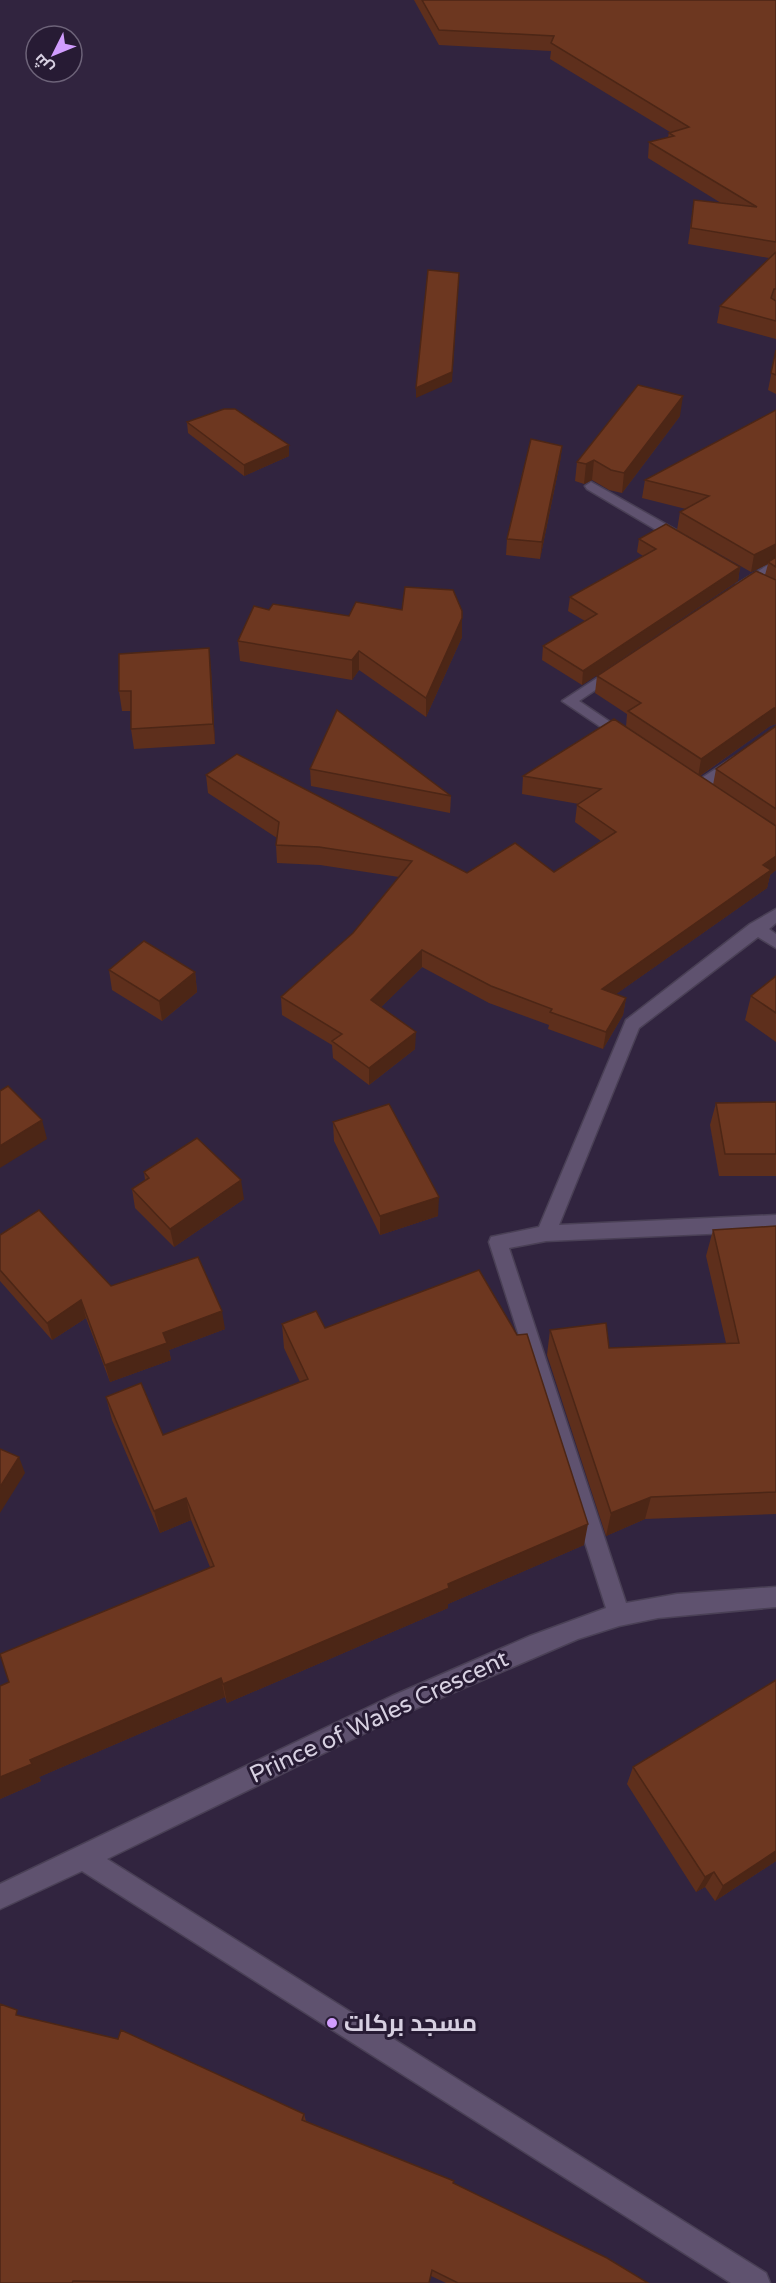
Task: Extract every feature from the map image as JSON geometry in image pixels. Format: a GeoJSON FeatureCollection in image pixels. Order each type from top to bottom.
{"type":"FeatureCollection","features":[{"type":"Feature","properties":{"kind":"street"},"geometry":{"type":"LineString","coordinates":[[591,486],[692,545]]}},
{"type":"Feature","properties":{"kind":"street"},"geometry":{"type":"LineString","coordinates":[[733,593],[747,577],[776,564]]}},
{"type":"Feature","properties":{"kind":"street"},"geometry":{"type":"LineString","coordinates":[[747,577],[768,590]]}},
{"type":"Feature","properties":{"kind":"street"},"geometry":{"type":"LineString","coordinates":[[627,663],[569,701],[639,747]]}},
{"type":"Feature","properties":{"kind":"street"},"geometry":{"type":"LineString","coordinates":[[699,787],[747,752]]}},
{"type":"Feature","properties":{"kind":"street"},"geometry":{"type":"LineString","coordinates":[[546,1233],[632,1024],[776,915]]}},
{"type":"Feature","properties":{"kind":"street"},"geometry":{"type":"LineString","coordinates":[[756,928],[776,942]]}},
{"type":"Feature","properties":{"kind":"street"},"geometry":{"type":"LineString","coordinates":[[619,1616],[498,1242],[546,1233],[776,1223]]}},
{"type":"Feature","properties":{"kind":"street","name":"Prince of Wales Crescent"},"geometry":{"type":"LineString","coordinates":[[0,1897],[85,1859],[387,1709],[560,1634],[619,1616],[683,1603],[776,1597]]}},
{"type":"Feature","properties":{"kind":"street"},"geometry":{"type":"LineString","coordinates":[[85,1859],[756,2283]]}},
{"type":"Feature","properties":{"kind":"building"},"geometry":{"type":"Polygon","coordinates":[[[422,0],[776,0],[776,242],[691,228],[694,200],[757,207],[649,142],[674,136],[669,133],[689,127],[551,43],[554,36],[439,30],[422,0]]]}},
{"type":"Feature","properties":{"kind":"building"},"geometry":{"type":"Polygon","coordinates":[[[776,252],[776,289],[771,298],[776,301],[776,321],[720,306],[776,252]]]}},
{"type":"Feature","properties":{"kind":"building"},"geometry":{"type":"Polygon","coordinates":[[[428,270],[459,273],[452,372],[416,388],[428,270]]]}},
{"type":"Feature","properties":{"kind":"building"},"geometry":{"type":"Polygon","coordinates":[[[776,350],[776,375],[771,373],[776,350]]]}},
{"type":"Feature","properties":{"kind":"building"},"geometry":{"type":"Polygon","coordinates":[[[638,385],[683,396],[624,473],[611,470],[594,460],[586,464],[577,462],[638,385]]]}},
{"type":"Feature","properties":{"kind":"building"},"geometry":{"type":"Polygon","coordinates":[[[224,409],[235,409],[289,445],[244,465],[187,422],[224,409]]]}},
{"type":"Feature","properties":{"kind":"building"},"geometry":{"type":"Polygon","coordinates":[[[776,410],[776,544],[754,555],[680,512],[709,496],[645,480],[776,410]]]}},
{"type":"Feature","properties":{"kind":"building"},"geometry":{"type":"Polygon","coordinates":[[[531,439],[562,446],[542,542],[507,539],[531,439]]]}},
{"type":"Feature","properties":{"kind":"building"},"geometry":{"type":"Polygon","coordinates":[[[666,524],[740,567],[583,671],[543,646],[597,614],[570,597],[656,549],[639,539],[666,524]]]}},
{"type":"Feature","properties":{"kind":"building"},"geometry":{"type":"Polygon","coordinates":[[[776,557],[776,567],[768,562],[776,557]]]}},
{"type":"Feature","properties":{"kind":"building"},"geometry":{"type":"Polygon","coordinates":[[[756,571],[776,580],[776,708],[701,759],[628,711],[641,703],[597,676],[756,571]]]}},
{"type":"Feature","properties":{"kind":"building"},"geometry":{"type":"Polygon","coordinates":[[[405,587],[453,590],[462,611],[462,618],[426,698],[359,651],[352,660],[238,641],[254,606],[269,610],[273,604],[349,616],[356,602],[402,610],[405,587]]]}},
{"type":"Feature","properties":{"kind":"building"},"geometry":{"type":"Polygon","coordinates":[[[209,648],[213,724],[131,729],[131,691],[119,691],[119,654],[209,648]]]}},
{"type":"Feature","properties":{"kind":"building"},"geometry":{"type":"Polygon","coordinates":[[[337,710],[451,796],[310,769],[337,710]]]}},
{"type":"Feature","properties":{"kind":"building"},"geometry":{"type":"Polygon","coordinates":[[[614,719],[776,826],[776,856],[763,865],[771,870],[602,989],[626,998],[606,1032],[550,1012],[552,1009],[491,986],[422,950],[371,1000],[416,1032],[369,1068],[332,1041],[342,1034],[281,997],[353,933],[412,861],[319,847],[276,845],[279,822],[206,775],[237,754],[467,873],[515,843],[554,872],[616,832],[577,805],[601,789],[523,776],[614,719]]]}},
{"type":"Feature","properties":{"kind":"building"},"geometry":{"type":"Polygon","coordinates":[[[776,726],[776,809],[716,769],[776,726]]]}},
{"type":"Feature","properties":{"kind":"building"},"geometry":{"type":"Polygon","coordinates":[[[144,941],[195,972],[159,1001],[109,970],[144,941]]]}},
{"type":"Feature","properties":{"kind":"building"},"geometry":{"type":"Polygon","coordinates":[[[776,976],[776,1013],[751,996],[776,976]]]}},
{"type":"Feature","properties":{"kind":"building"},"geometry":{"type":"Polygon","coordinates":[[[8,1086],[42,1120],[0,1146],[0,1091],[8,1086]]]}},
{"type":"Feature","properties":{"kind":"building"},"geometry":{"type":"Polygon","coordinates":[[[776,1102],[776,1154],[725,1154],[716,1103],[776,1102]]]}},
{"type":"Feature","properties":{"kind":"building"},"geometry":{"type":"Polygon","coordinates":[[[389,1104],[439,1197],[380,1216],[333,1122],[389,1104]]]}},
{"type":"Feature","properties":{"kind":"building"},"geometry":{"type":"Polygon","coordinates":[[[197,1138],[241,1180],[170,1229],[132,1189],[149,1178],[144,1172],[197,1138]]]}},
{"type":"Feature","properties":{"kind":"building"},"geometry":{"type":"Polygon","coordinates":[[[39,1210],[111,1286],[198,1257],[222,1311],[163,1333],[167,1343],[105,1365],[81,1300],[47,1323],[0,1270],[0,1235],[39,1210]]]}},
{"type":"Feature","properties":{"kind":"building"},"geometry":{"type":"Polygon","coordinates":[[[776,1226],[776,1492],[651,1497],[611,1513],[550,1330],[606,1323],[609,1348],[739,1343],[713,1230],[776,1226]]]}},
{"type":"Feature","properties":{"kind":"building"},"geometry":{"type":"Polygon","coordinates":[[[479,1270],[517,1335],[527,1334],[588,1524],[448,1584],[449,1588],[223,1684],[221,1678],[30,1760],[32,1764],[0,1777],[0,1686],[9,1682],[0,1654],[214,1566],[186,1498],[154,1511],[106,1397],[141,1383],[163,1435],[308,1379],[282,1324],[316,1311],[325,1328],[479,1270]]]}},
{"type":"Feature","properties":{"kind":"building"},"geometry":{"type":"Polygon","coordinates":[[[0,1449],[19,1457],[0,1487],[0,1449]]]}},
{"type":"Feature","properties":{"kind":"building"},"geometry":{"type":"Polygon","coordinates":[[[776,1680],[776,1851],[723,1886],[714,1872],[705,1877],[633,1767],[776,1680]]]}},
{"type":"Feature","properties":{"kind":"building"},"geometry":{"type":"Polygon","coordinates":[[[0,2004],[17,2010],[16,2015],[118,2039],[121,2030],[304,2114],[302,2120],[454,2181],[453,2183],[607,2258],[648,2283],[458,2283],[432,2270],[429,2283],[73,2281],[72,2283],[0,2283],[0,2004]]]}},
{"type":"Feature","properties":{"kind":"place","name":"مسجد بركات"},"geometry":{"type":"Point","coordinates":[332,2023]}}]}
